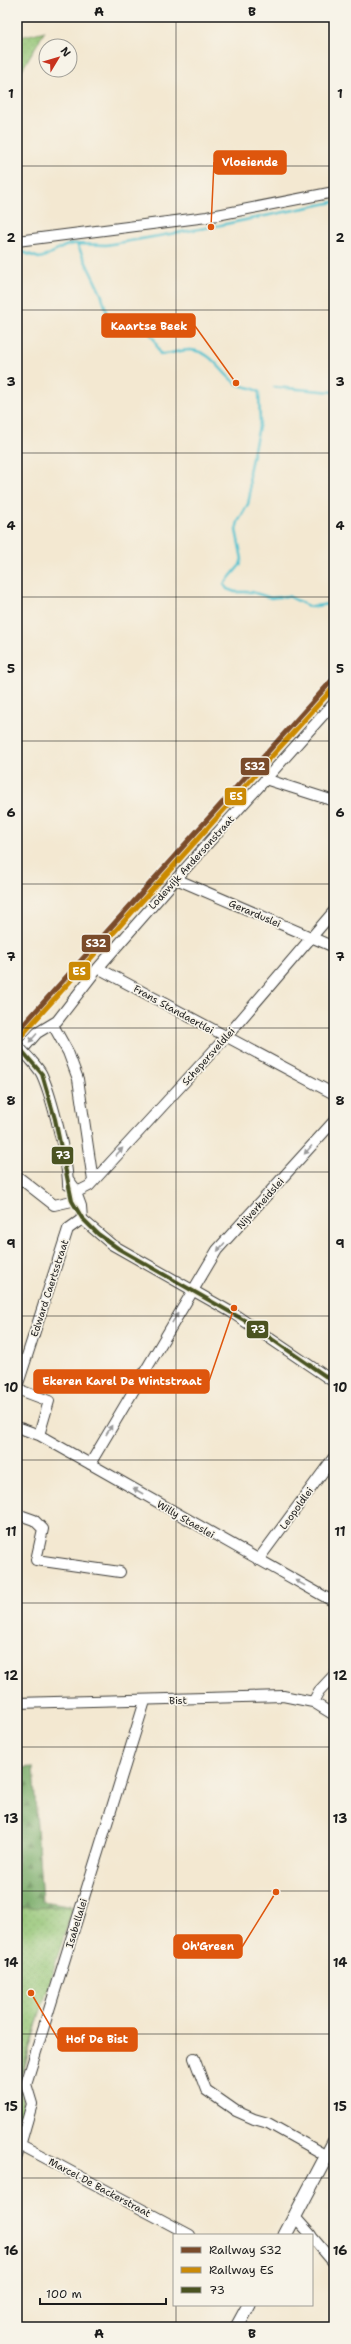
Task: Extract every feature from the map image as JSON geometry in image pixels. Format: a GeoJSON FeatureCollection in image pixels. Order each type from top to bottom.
{"type":"FeatureCollection","features":[{"type":"Feature","properties":{"kind":"main road"},"geometry":{"type":"LineString","coordinates":[[286,2234],[334,2142]]}},
{"type":"Feature","properties":{"kind":"main road"},"geometry":{"type":"LineString","coordinates":[[237,2327],[248,2306]]}},
{"type":"Feature","properties":{"kind":"street"},"geometry":{"type":"LineString","coordinates":[[17,241],[215,216],[334,192]]}},
{"type":"Feature","properties":{"kind":"street","name":"Lodewijk Andersonstraat"},"geometry":{"type":"LineString","coordinates":[[17,1056],[36,1033],[53,1025],[98,968],[334,703]]}},
{"type":"Feature","properties":{"kind":"street"},"geometry":{"type":"LineString","coordinates":[[265,779],[334,801]]}},
{"type":"Feature","properties":{"kind":"street","name":"Gerarduslei"},"geometry":{"type":"LineString","coordinates":[[176,879],[334,947]]}},
{"type":"Feature","properties":{"kind":"street","name":"Schepersveldlei"},"geometry":{"type":"LineString","coordinates":[[74,1197],[89,1186],[226,1037],[334,911]]}},
{"type":"Feature","properties":{"kind":"street","name":"Frans Standaertlei"},"geometry":{"type":"LineString","coordinates":[[98,968],[334,1094]]}},
{"type":"Feature","properties":{"kind":"street"},"geometry":{"type":"LineString","coordinates":[[53,1025],[68,1052],[78,1079],[93,1181]]}},
{"type":"Feature","properties":{"kind":"street"},"geometry":{"type":"LineString","coordinates":[[17,1045],[42,1074],[48,1092],[68,1179],[74,1197],[75,1210],[111,1244],[265,1333],[334,1382]]}},
{"type":"Feature","properties":{"kind":"street","name":"Nijverheidslei"},"geometry":{"type":"LineString","coordinates":[[90,1464],[192,1290],[218,1250],[334,1121]]}},
{"type":"Feature","properties":{"kind":"street"},"geometry":{"type":"LineString","coordinates":[[17,1176],[54,1205],[74,1197]]}},
{"type":"Feature","properties":{"kind":"street","name":"Edward Caertsstraat"},"geometry":{"type":"LineString","coordinates":[[17,1388],[68,1229],[82,1217]]}},
{"type":"Feature","properties":{"kind":"street"},"geometry":{"type":"LineString","coordinates":[[17,1388],[49,1401],[39,1435]]}},
{"type":"Feature","properties":{"kind":"street","name":"Willy Staeslei"},"geometry":{"type":"LineString","coordinates":[[17,1427],[39,1435],[334,1602]]}},
{"type":"Feature","properties":{"kind":"street","name":"Leopoldlei"},"geometry":{"type":"LineString","coordinates":[[258,1560],[334,1457]]}},
{"type":"Feature","properties":{"kind":"street"},"geometry":{"type":"LineString","coordinates":[[17,1514],[34,1520],[42,1529],[36,1560],[120,1572]]}},
{"type":"Feature","properties":{"kind":"street"},"geometry":{"type":"LineString","coordinates":[[313,1702],[319,1690],[334,1675]]}},
{"type":"Feature","properties":{"kind":"street","name":"Bist"},"geometry":{"type":"LineString","coordinates":[[17,1703],[145,1701],[283,1696],[313,1702],[334,1715]]}},
{"type":"Feature","properties":{"kind":"street","name":"Isabellalei"},"geometry":{"type":"LineString","coordinates":[[21,2145],[32,2104],[26,2084],[145,1701]]}},
{"type":"Feature","properties":{"kind":"street"},"geometry":{"type":"LineString","coordinates":[[194,2058],[206,2090],[236,2111],[268,2123],[326,2156]]}},
{"type":"Feature","properties":{"kind":"street"},"geometry":{"type":"LineString","coordinates":[[17,2156],[21,2145]]}},
{"type":"Feature","properties":{"kind":"street","name":"Marcel De Backerstraat"},"geometry":{"type":"LineString","coordinates":[[21,2145],[188,2234]]}},
{"type":"Feature","properties":{"kind":"street"},"geometry":{"type":"LineString","coordinates":[[295,2217],[309,2234]]}},
{"type":"Feature","properties":{"kind":"street"},"geometry":{"type":"LineString","coordinates":[[313,2238],[334,2263]]}},
{"type":"Feature","properties":{"kind":"green space"},"geometry":{"type":"Polygon","coordinates":[[[45,31],[41,38],[38,38],[38,43],[17,78],[17,38],[45,31]]]}},
{"type":"Feature","properties":{"kind":"green space"},"geometry":{"type":"Polygon","coordinates":[[[33,1767],[42,1901],[70,1905],[17,2095],[17,1768],[33,1767]]]}},
{"type":"Feature","properties":{"kind":"green space"},"geometry":{"type":"Polygon","coordinates":[[[73,1907],[20,2077],[23,2106],[21,2126],[17,2125],[17,1908],[73,1907]]]}},
{"type":"Feature","properties":{"kind":"waterway"},"geometry":{"type":"LineString","coordinates":[[77,244],[106,245],[211,227],[334,202]]}},
{"type":"Feature","properties":{"kind":"waterway"},"geometry":{"type":"LineString","coordinates":[[17,250],[39,258],[49,255],[68,245],[77,244],[102,296],[107,314],[114,320],[133,323],[148,331],[154,339],[160,354],[187,350],[199,352],[211,359],[237,384],[259,392],[260,422],[249,472],[250,494],[248,504],[238,522],[236,530],[242,559],[240,565],[224,584],[227,589],[235,592],[252,592],[271,598],[288,596],[310,607],[334,603]]}},
{"type":"Feature","properties":{"kind":"waterway"},"geometry":{"type":"LineString","coordinates":[[274,387],[334,392]]}},
{"type":"Feature","properties":{"kind":"waterway"},"geometry":{"type":"LineString","coordinates":[[17,2061],[21,2063]]}},
{"type":"Feature","properties":{"kind":"waterway"},"geometry":{"type":"LineString","coordinates":[[17,2120],[22,2121]]}},
{"type":"Feature","properties":{"kind":"rail line","name":"S32"},"geometry":{"type":"LineString","coordinates":[[17,1032],[334,678]]}},
{"type":"Feature","properties":{"kind":"rail line","name":"ES"},"geometry":{"type":"LineString","coordinates":[[21,1036],[334,687]]}},
{"type":"Feature","properties":{"kind":"transit line","name":"73"},"geometry":{"type":"LineString","coordinates":[[17,1045],[42,1074],[55,1119],[72,1201],[82,1218],[98,1234],[119,1249],[244,1320],[334,1382]]}},
{"type":"Feature","properties":{"kind":"place","name":"Vloeiende"},"geometry":{"type":"Point","coordinates":[211,227]}},
{"type":"Feature","properties":{"kind":"place","name":"Kaartse Beek"},"geometry":{"type":"Point","coordinates":[236,383]}},
{"type":"Feature","properties":{"kind":"place","name":"Ekeren Karel De Wintstraat"},"geometry":{"type":"Point","coordinates":[234,1308]}},
{"type":"Feature","properties":{"kind":"place","name":"Oh'Green"},"geometry":{"type":"Point","coordinates":[276,1892]}},
{"type":"Feature","properties":{"kind":"place","name":"Hof De Bist"},"geometry":{"type":"Point","coordinates":[31,1993]}}]}
